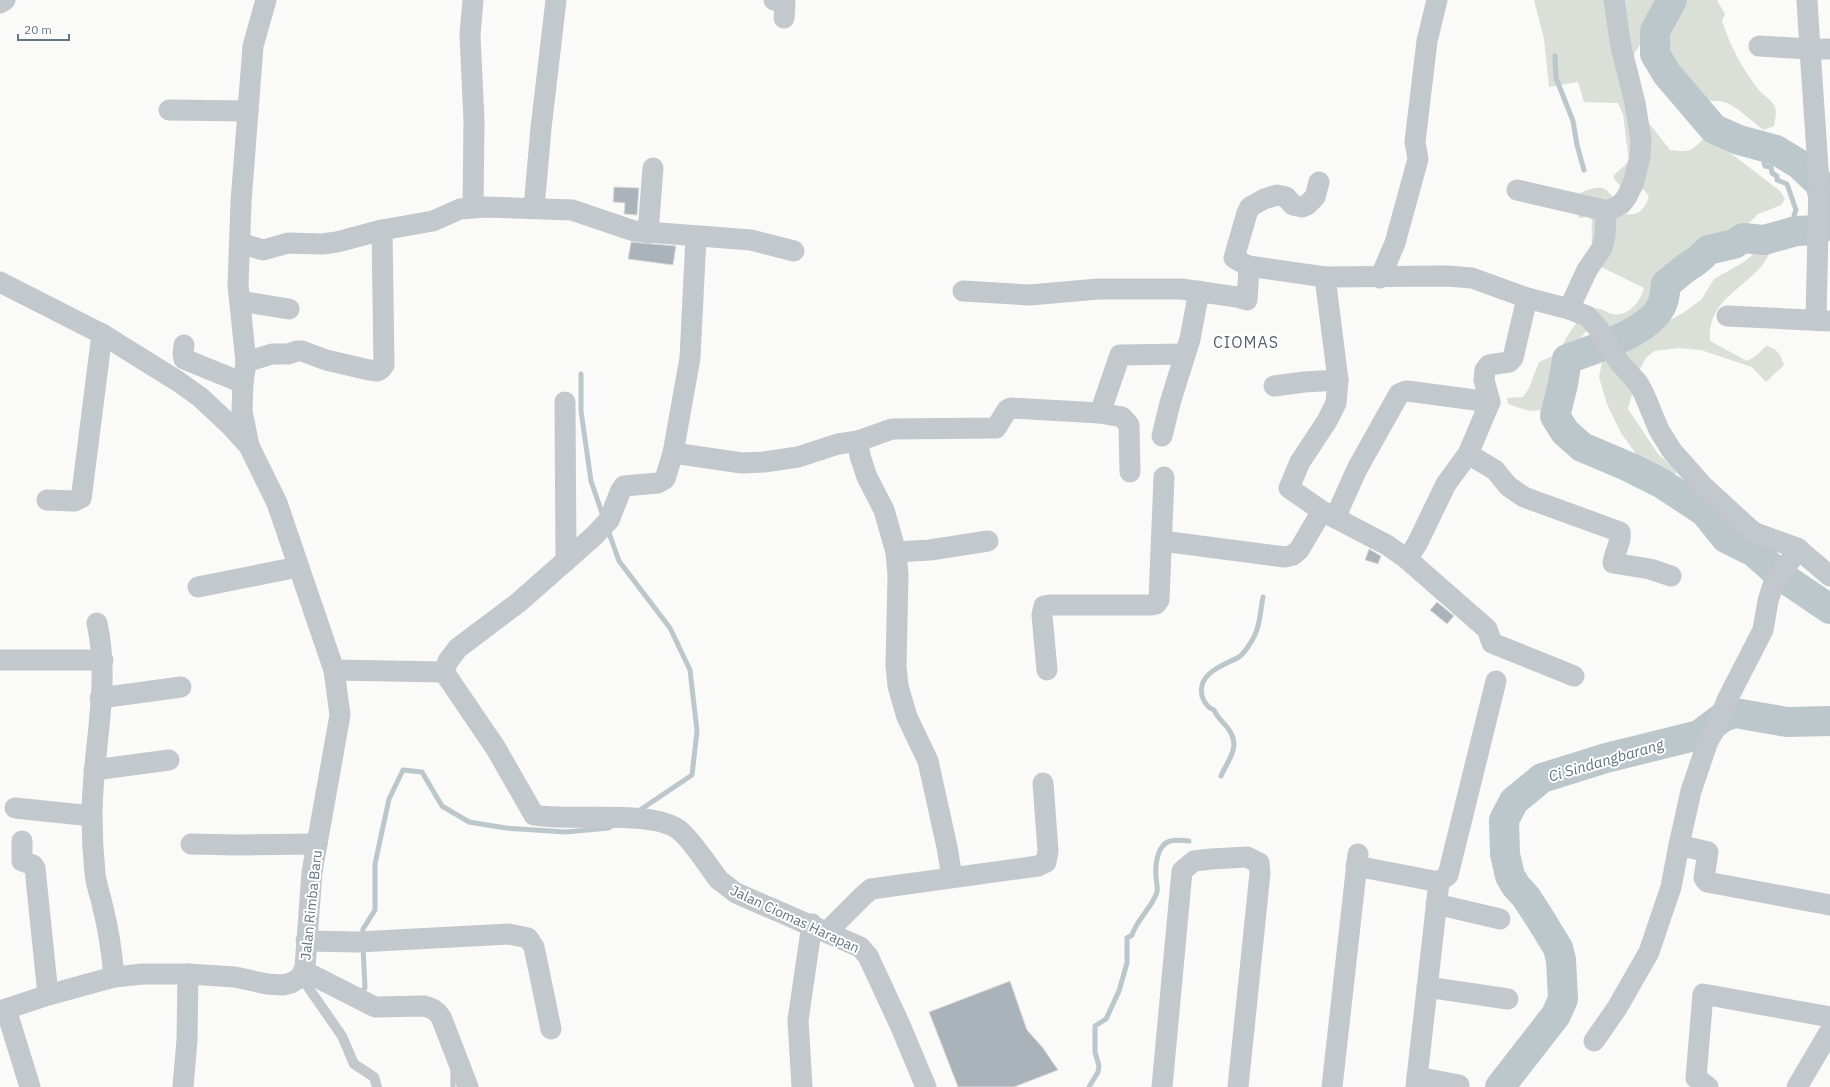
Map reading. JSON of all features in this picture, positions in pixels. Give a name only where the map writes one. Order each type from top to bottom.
[{"type":"street","points":[[0,3],[5,0]]},
{"type":"street","points":[[249,446],[242,411],[243,383],[246,362],[238,285],[241,202],[253,46],[266,0]]},
{"type":"street","points":[[473,0],[470,35],[474,121],[473,207]]},
{"type":"street","points":[[534,208],[541,128],[556,0]]},
{"type":"street","points":[[774,0],[782,1],[785,4],[784,18]]},
{"type":"street","points":[[1380,278],[1395,243],[1418,159],[1415,142],[1428,41],[1437,0]]},
{"type":"street","points":[[1517,190],[1608,211],[1621,204],[1626,198],[1633,184],[1640,156],[1641,140],[1635,103],[1621,47],[1614,0]]},
{"type":"street","points":[[1727,316],[1823,321],[1825,184],[1820,49],[1807,0]]},
{"type":"street","points":[[1759,46],[1820,49]]},
{"type":"street","points":[[169,110],[248,111]]},
{"type":"street","points":[[648,233],[653,168]]},
{"type":"street","points":[[1319,182],[1315,197],[1307,205],[1302,207],[1293,205],[1286,197],[1277,195],[1264,199],[1250,207],[1246,213],[1234,256],[1235,259],[1248,266],[1325,277],[1380,278],[1447,276],[1472,278],[1527,298],[1569,309],[1587,316],[1598,328],[1619,362],[1638,383],[1666,442],[1703,486],[1742,523],[1758,534],[1799,549],[1830,576]]},
{"type":"street","points":[[240,243],[263,250],[288,243],[322,244],[337,242],[382,230],[433,221],[460,209],[473,207],[534,208],[579,211],[619,226],[648,233],[751,240],[794,251]]},
{"type":"street","points":[[1569,309],[1587,270],[1602,248],[1608,211]]},
{"type":"street","points":[[246,362],[272,354],[288,354],[294,351],[302,351],[326,360],[369,370],[378,371],[381,369],[384,365],[382,230]]},
{"type":"street","points":[[334,670],[444,672],[448,661],[458,648],[519,602],[594,536],[609,520],[624,486],[658,483],[666,479],[673,453],[690,358],[696,237]]},
{"type":"street","points":[[963,291],[1030,295],[1098,289],[1174,288],[1199,290],[1247,300],[1248,266]]},
{"type":"street","points":[[1325,277],[1338,380],[1336,404],[1328,421],[1300,462],[1289,488],[1329,514],[1387,545],[1407,559],[1487,629],[1492,643],[1574,676]]},
{"type":"street","points":[[0,282],[102,334],[179,382],[200,397],[230,425],[249,446]]},
{"type":"street","points":[[1162,436],[1170,403],[1185,354],[1199,290]]},
{"type":"street","points":[[1407,559],[1446,484],[1468,454],[1490,402],[1486,391],[1485,370],[1489,365],[1509,362],[1513,358],[1527,298]]},
{"type":"street","points":[[240,301],[289,308]]},
{"type":"street","points":[[47,500],[74,501],[80,498],[82,492],[102,334]]},
{"type":"street","points":[[184,345],[184,359],[243,383]]},
{"type":"street","points":[[1100,413],[1120,355],[1185,354]]},
{"type":"street","points":[[1274,386],[1338,380]]},
{"type":"street","points":[[1162,542],[1285,557],[1293,555],[1299,550],[1329,514],[1357,469],[1399,394],[1406,391],[1490,402]]},
{"type":"street","points":[[565,402],[566,561]]},
{"type":"street","points":[[673,453],[742,463],[764,462],[798,457],[838,444],[858,441],[892,429],[994,429],[998,426],[1007,410],[1011,408],[1100,413],[1122,417],[1127,421],[1128,425],[1130,472]]},
{"type":"street","points":[[858,441],[864,468],[884,510],[896,552],[898,576],[896,666],[898,686],[907,717],[928,761],[952,877]]},
{"type":"street","name":"Jalan Rimba Baru","points":[[3,1010],[48,995],[114,977],[143,974],[188,974],[235,977],[277,985],[291,983],[301,976],[305,967],[312,872],[340,715],[334,670],[277,503],[249,446]]},
{"type":"street","points":[[1468,454],[1495,470],[1514,491],[1524,497],[1620,532],[1621,536],[1614,553],[1613,563],[1650,569],[1671,576]]},
{"type":"street","points":[[1047,670],[1042,614],[1044,606],[1156,604],[1160,596],[1164,477]]},
{"type":"street","points":[[896,552],[930,550],[988,541]]},
{"type":"street","points":[[1594,1041],[1617,1008],[1649,952],[1671,887],[1691,791],[1708,741],[1717,726],[1727,700],[1763,630],[1768,601],[1780,575],[1799,549]]},
{"type":"street","points":[[198,587],[298,567]]},
{"type":"street","points":[[96,623],[103,660],[94,770],[92,816],[95,874],[111,941],[114,977]]},
{"type":"street","points":[[0,660],[103,660]]},
{"type":"street","name":"Jalan Ciomas Harapan","points":[[444,672],[495,747],[534,815],[593,818],[629,817],[670,824],[685,835],[725,886],[736,893],[820,928],[860,947],[868,956],[900,1025],[926,1087]]},
{"type":"street","points":[[1459,1085],[1416,1082],[1439,882],[1448,875],[1496,681]]},
{"type":"street","points":[[100,698],[180,687]]},
{"type":"street","points":[[94,770],[169,760]]},
{"type":"street","points":[[802,1087],[798,1020],[820,928],[871,889],[1038,866],[1046,862],[1048,851],[1043,782]]},
{"type":"street","points":[[15,808],[92,816]]},
{"type":"street","points":[[22,841],[22,861],[33,865],[35,868],[48,995]]},
{"type":"street","points":[[191,844],[238,846],[316,844]]},
{"type":"street","points":[[1679,845],[1708,852],[1704,878],[1707,882],[1830,905]]},
{"type":"street","points":[[1162,1087],[1182,871],[1194,861],[1247,857],[1259,863],[1260,873],[1238,1087]]},
{"type":"street","points":[[1332,1087],[1357,860],[1439,882]]},
{"type":"street","points":[[1436,904],[1500,919]]},
{"type":"street","points":[[306,941],[362,942],[509,934],[528,938],[534,947],[551,1029]]},
{"type":"street","points":[[183,1087],[187,1040],[188,974]]},
{"type":"street","points":[[301,976],[312,975],[375,1007],[424,1006],[437,1011],[441,1017],[468,1087]]},
{"type":"street","points":[[1427,987],[1508,999]]},
{"type":"street","points":[[1708,1087],[1696,1078],[1703,994],[1830,1017]]},
{"type":"street","points":[[3,1010],[30,1087]]},
{"type":"street","points":[[1797,1087],[1827,1045]]},
{"type":"lane","points":[[301,976],[342,1036],[354,1064],[374,1077],[377,1087]]},
{"type":"shaded area","points":[[1534,0],[1717,0],[1725,14],[1722,21],[1737,56],[1752,81],[1772,102],[1776,109],[1774,126],[1764,130],[1729,104],[1722,101],[1711,101],[1692,91],[1672,69],[1659,44],[1649,38],[1643,40],[1630,60],[1633,103],[1670,150],[1687,151],[1695,147],[1707,135],[1780,191],[1785,199],[1781,205],[1758,214],[1742,230],[1730,238],[1695,251],[1666,274],[1654,300],[1624,331],[1614,335],[1589,327],[1571,351],[1563,357],[1560,384],[1552,415],[1541,410],[1529,411],[1508,404],[1507,398],[1523,397],[1529,388],[1539,362],[1557,354],[1587,308],[1600,309],[1612,314],[1624,313],[1629,311],[1637,303],[1644,288],[1591,262],[1592,220],[1587,217],[1579,218],[1576,206],[1580,193],[1602,188],[1610,194],[1621,213],[1627,214],[1635,214],[1642,210],[1649,197],[1644,190],[1626,188],[1618,184],[1613,176],[1629,161],[1623,114],[1618,103],[1584,102],[1578,82],[1549,87],[1544,39]]},
{"type":"shaded area","points":[[1766,246],[1771,249],[1765,262],[1756,273],[1725,300],[1716,311],[1711,325],[1710,341],[1747,361],[1757,355],[1766,346],[1770,347],[1778,352],[1784,365],[1766,382],[1752,367],[1701,350],[1679,348],[1654,351],[1646,358],[1638,372],[1628,409],[1658,454],[1678,472],[1669,476],[1658,474],[1642,462],[1621,433],[1607,404],[1599,377],[1602,362],[1619,348],[1683,313],[1701,300],[1714,279],[1744,262]]},
{"type":"building","points":[[614,187],[639,188],[637,215],[624,214],[625,203],[613,202]]},
{"type":"building","points":[[631,242],[676,246],[673,265],[628,259]]},
{"type":"building","points":[[1369,549],[1381,556],[1378,564],[1365,560]]},
{"type":"building","points":[[1437,602],[1454,616],[1447,624],[1430,610]]},
{"type":"building","points":[[1010,981],[1027,1030],[1043,1048],[1058,1070],[1014,1087],[958,1087],[929,1012]]},
{"type":"waterway","name":"Ci Sindangbarang","points":[[1672,0],[1655,31],[1655,54],[1667,74],[1714,129],[1739,140],[1776,150],[1799,164],[1820,184],[1824,199],[1823,225],[1819,230],[1796,231],[1764,240],[1743,238],[1734,244],[1708,250],[1666,284],[1663,302],[1657,313],[1647,322],[1635,331],[1621,338],[1567,359],[1563,384],[1555,416],[1565,432],[1582,447],[1629,467],[1661,483],[1705,512],[1726,538],[1754,552],[1781,576],[1830,609]]},
{"type":"waterway","points":[[1555,56],[1556,78],[1573,121],[1577,145],[1584,170]]},
{"type":"waterway","points":[[1771,149],[1770,155],[1764,163],[1765,166],[1771,167],[1772,173],[1777,176],[1777,180],[1787,184],[1796,210],[1794,215],[1796,231]]},
{"type":"waterway","points":[[581,374],[581,411],[591,481],[603,516]]},
{"type":"waterway","points":[[608,530],[619,561],[670,628],[690,670],[697,731],[692,775],[637,812]]},
{"type":"waterway","points":[[1221,776],[1233,752],[1234,740],[1227,727],[1214,710],[1205,703],[1202,696],[1202,688],[1204,681],[1213,670],[1243,654],[1256,632],[1263,597]]},
{"type":"waterway","name":"Ci Sindangbarang","points":[[1500,1087],[1556,1015],[1563,999],[1561,960],[1558,948],[1526,897],[1516,886],[1510,876],[1505,854],[1504,820],[1514,801],[1542,778],[1606,758],[1699,735],[1723,717],[1735,713],[1787,722],[1830,721]]},
{"type":"waterway","points":[[363,938],[363,929],[375,910],[375,864],[389,799],[403,770],[422,772],[442,806],[469,822],[506,828],[566,832],[608,828],[613,825]]},
{"type":"waterway","points":[[1089,1087],[1098,1072],[1099,1066],[1095,1052],[1095,1026],[1106,1019],[1119,991],[1127,963],[1127,938],[1132,935],[1137,924],[1155,898],[1157,892],[1156,866],[1160,851],[1166,843],[1172,840],[1189,841]]},
{"type":"waterway","points":[[359,994],[365,988],[363,946]]},
{"type":"waterway","points":[[453,1071],[453,1087]]},
{"type":"district","name":"CIOMAS","points":[[1246,342]]}]
